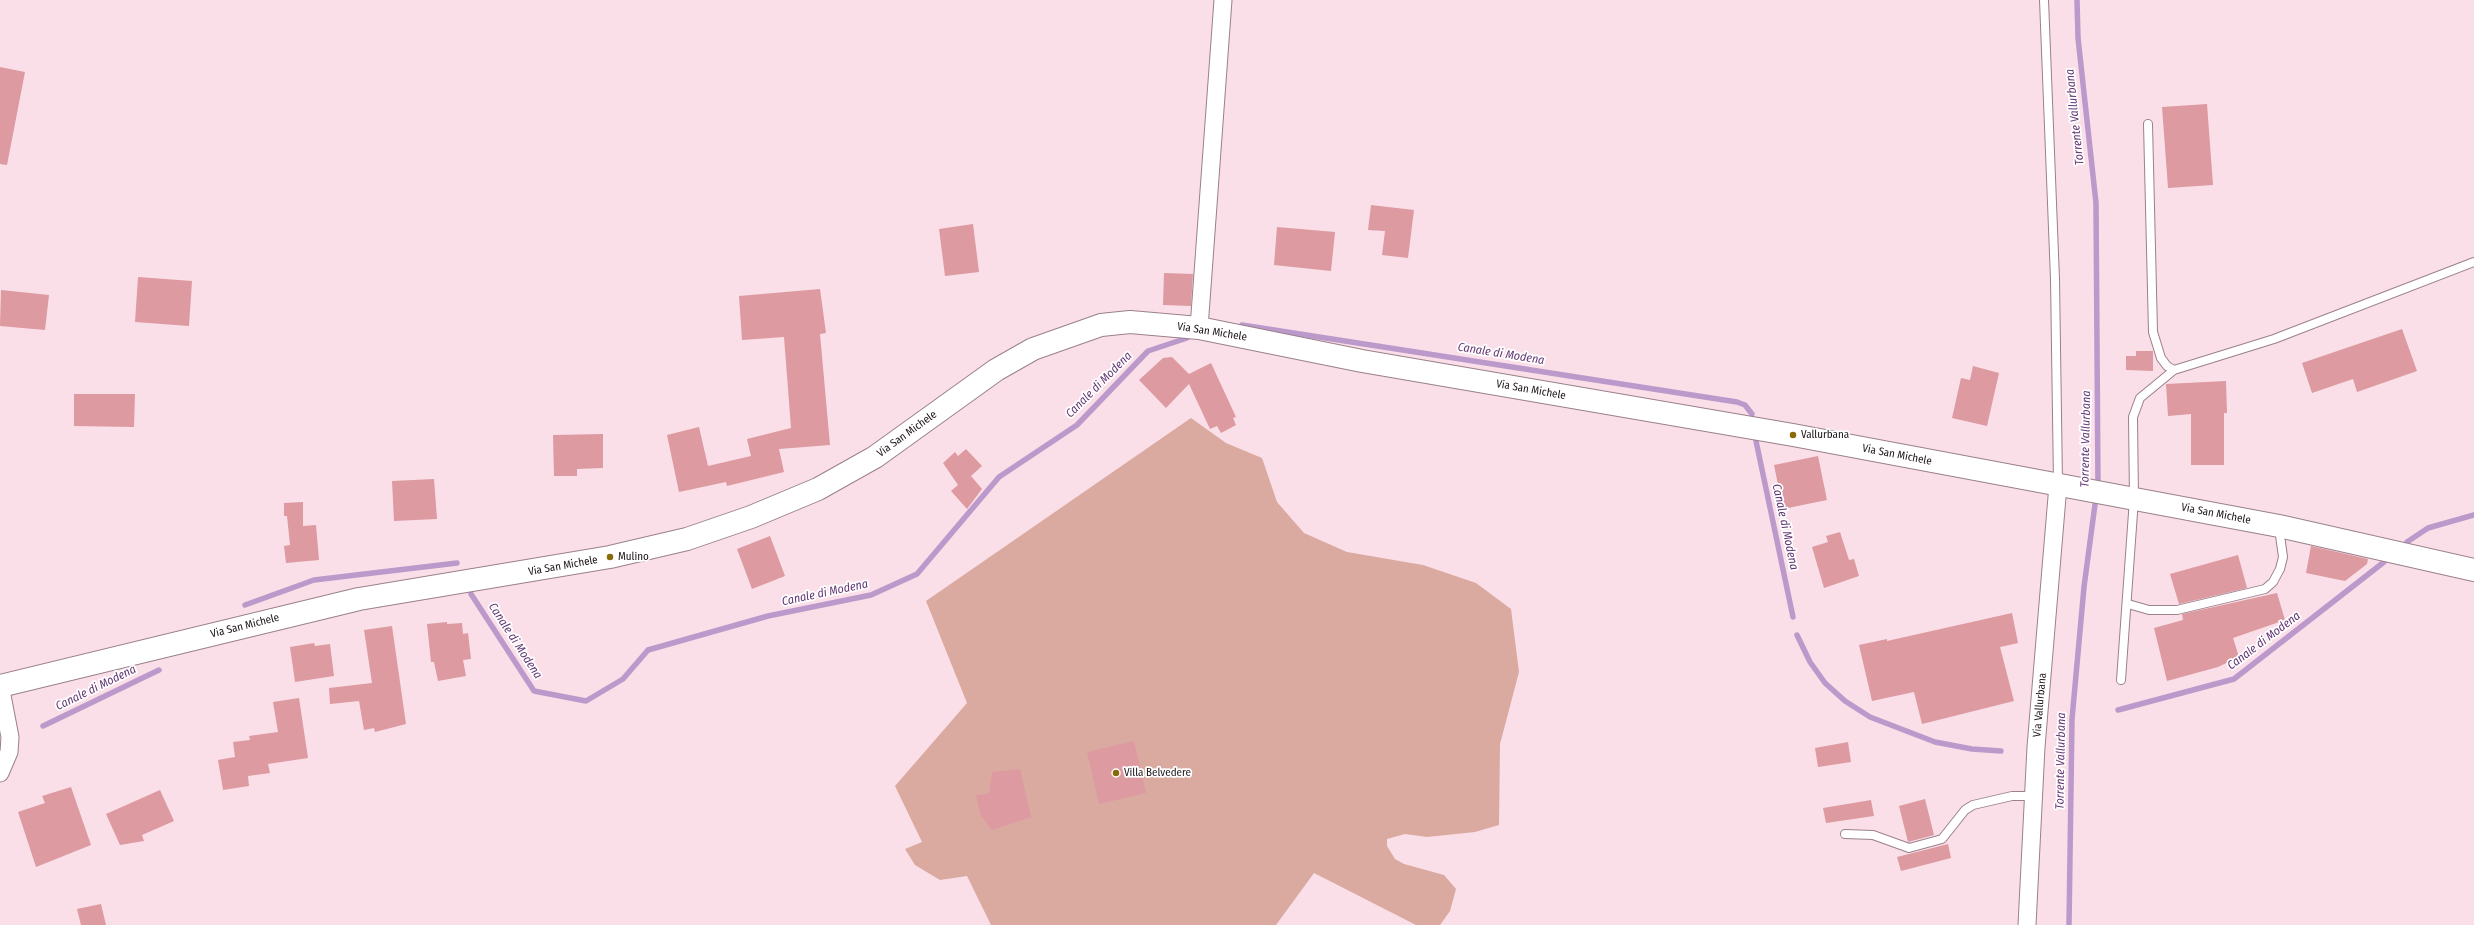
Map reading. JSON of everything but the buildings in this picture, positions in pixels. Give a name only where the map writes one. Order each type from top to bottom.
[{"type":"main road","name":"Via San Michele","points":[[0,686],[359,599],[610,557],[687,539],[751,517],[818,489],[875,457],[996,370],[1033,349],[1101,325],[1130,322],[1199,328],[1362,361],[1793,435],[2279,526],[2474,570]]},
{"type":"street","points":[[1199,328],[1223,0]]},
{"type":"street","name":"Via Vallurbana","points":[[2027,925],[2034,796],[2067,487]]},
{"type":"street","name":"Via San Michele","points":[[0,686],[10,736],[9,752],[0,773]]},
{"type":"lane","points":[[2044,0],[2055,279],[2067,487]]},
{"type":"lane","points":[[2148,124],[2153,332],[2161,358],[2167,366],[2174,370]]},
{"type":"lane","points":[[2121,680],[2128,604],[2125,497],[2135,406],[2152,387],[2174,370],[2274,339],[2474,262]]},
{"type":"lane","points":[[2128,604],[2149,610],[2177,610],[2265,589],[2273,582],[2280,569],[2283,557],[2279,526]]},
{"type":"lane","points":[[1845,834],[1873,835],[1910,848],[1934,843],[1942,839],[1965,810],[1972,805],[2012,796],[2034,796]]},
{"type":"shaded area","points":[[1191,418],[1226,443],[1262,458],[1277,502],[1304,533],[1347,552],[1423,565],[1476,583],[1511,609],[1519,672],[1500,744],[1499,825],[1475,832],[1427,837],[1405,834],[1387,839],[1387,846],[1395,859],[1404,864],[1444,875],[1456,889],[1450,911],[1440,925],[1416,925],[1314,873],[1276,925],[991,925],[967,876],[940,880],[915,865],[905,849],[922,842],[895,786],[967,703],[926,601]]},
{"type":"waterway","name":"Torrente Vallurbana","points":[[2077,0],[2078,38],[2096,203],[2098,488]]},
{"type":"waterway","name":"Canale di Modena","points":[[1242,325],[1737,402],[1745,405],[1752,414]]},
{"type":"waterway","name":"Canale di Modena","points":[[471,594],[534,691],[586,701],[623,679],[648,650],[768,616],[871,595],[917,574],[999,477],[1077,425],[1148,351],[1187,338]]},
{"type":"waterway","name":"Canale di Modena","points":[[1756,441],[1793,617]]},
{"type":"waterway","name":"Torrente Vallurbana","points":[[2069,925],[2072,719],[2084,587],[2096,497]]},
{"type":"waterway","name":"Canale di Modena","points":[[2407,542],[2428,528],[2474,515]]},
{"type":"waterway","name":"Canale di Modena","points":[[2118,710],[2234,679],[2384,562]]},
{"type":"waterway","name":"Canale di Modena","points":[[245,605],[314,580],[457,563]]},
{"type":"waterway","name":"Canale di Modena","points":[[1797,635],[1810,662],[1825,683],[1845,701],[1870,717],[1935,742],[1972,749],[2001,751]]},
{"type":"waterway","name":"Canale di Modena","points":[[43,726],[159,670]]},
{"type":"place","name":"Vallurbana","points":[[1793,435]]},
{"type":"place","name":"Mulino","points":[[610,557]]},
{"type":"place","name":"Villa Belvedere","points":[[1116,773]]}]
